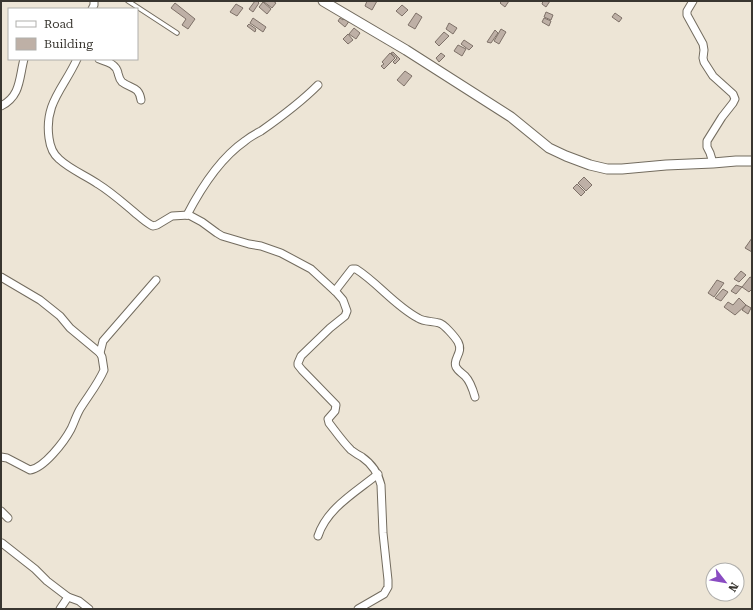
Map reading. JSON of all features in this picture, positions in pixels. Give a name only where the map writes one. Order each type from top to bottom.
[{"type":"street","points":[[323,1],[406,50],[511,117],[548,148],[590,165],[607,169],[622,169],[666,165],[752,161]]},
{"type":"street","points":[[693,1],[687,11],[687,15],[703,44],[704,62],[713,76],[733,94],[734,97],[733,103],[722,116],[707,141],[707,146],[713,163]]},
{"type":"street","points":[[1,106],[6,103],[16,92],[24,60]]},
{"type":"street","points":[[76,60],[55,97],[49,115],[49,141],[54,154],[58,159],[76,172],[98,184],[151,225],[155,226],[172,216],[191,216],[222,236],[281,253],[311,269],[343,300],[347,311],[346,314],[301,356],[298,360],[298,364],[336,406],[335,411],[328,419],[329,423],[349,448],[376,470],[381,484],[383,533],[386,550],[388,587],[384,594],[358,609]]},
{"type":"street","points":[[102,60],[115,66],[120,80],[137,90],[141,100]]},
{"type":"street","points":[[187,216],[202,188],[224,159],[244,141],[304,99],[318,85]]},
{"type":"street","points":[[335,291],[352,269],[356,269],[404,309],[423,320],[443,325],[457,340],[460,346],[455,366],[457,370],[467,378],[475,397]]},
{"type":"street","points":[[1,277],[40,300],[60,316],[70,328],[100,353],[104,370],[79,410],[67,435],[43,463],[32,470],[27,469],[7,458],[1,457]]},
{"type":"street","points":[[100,353],[103,341],[156,280]]},
{"type":"street","points":[[318,536],[320,529],[336,508],[378,474]]},
{"type":"street","points":[[1,511],[8,518]]},
{"type":"street","points":[[2,543],[35,568],[47,581],[68,597],[79,601],[89,609]]},
{"type":"street","points":[[60,609],[68,597]]},
{"type":"lane","points":[[128,1],[176,33]]},
{"type":"building","points":[[255,1],[259,3],[253,12],[249,9]]},
{"type":"building","points":[[264,1],[273,1],[276,3],[272,8]]},
{"type":"building","points":[[367,1],[377,1],[372,10],[365,6]]},
{"type":"building","points":[[502,1],[509,1],[505,7],[500,3]]},
{"type":"building","points":[[543,1],[550,1],[546,7],[542,4]]},
{"type":"building","points":[[263,2],[271,9],[267,14],[259,7]]},
{"type":"building","points":[[175,3],[195,19],[188,29],[182,25],[186,19],[171,8]]},
{"type":"building","points":[[236,4],[243,8],[237,16],[230,12]]},
{"type":"building","points":[[402,5],[408,10],[402,16],[396,11]]},
{"type":"building","points":[[546,12],[553,15],[551,20],[544,17]]},
{"type":"building","points":[[416,13],[422,17],[415,29],[408,25]]},
{"type":"building","points":[[615,13],[622,18],[619,22],[612,17]]},
{"type":"building","points":[[345,17],[350,20],[345,27],[338,21],[340,18],[343,20]]},
{"type":"building","points":[[253,18],[266,27],[263,32],[250,23]]},
{"type":"building","points":[[544,18],[551,21],[549,26],[542,22]]},
{"type":"building","points":[[449,23],[457,28],[453,34],[446,29]]},
{"type":"building","points":[[249,24],[256,29],[255,32],[247,26]]},
{"type":"building","points":[[354,28],[360,33],[356,39],[349,34]]},
{"type":"building","points":[[501,29],[506,32],[499,44],[494,41]]},
{"type":"building","points":[[495,30],[498,33],[491,43],[487,42]]},
{"type":"building","points":[[444,32],[449,36],[439,46],[435,42]]},
{"type":"building","points":[[348,34],[353,40],[348,44],[343,39]]},
{"type":"building","points":[[464,40],[473,46],[469,50],[461,44]]},
{"type":"building","points":[[458,45],[466,49],[462,56],[454,51]]},
{"type":"building","points":[[393,52],[400,59],[395,64],[393,62],[397,58],[391,53]]},
{"type":"building","points":[[390,53],[395,58],[384,69],[381,66],[384,64],[382,62]]},
{"type":"building","points":[[441,53],[445,56],[439,62],[436,58]]},
{"type":"building","points":[[405,71],[412,76],[404,86],[397,80]]},
{"type":"building","points":[[584,177],[592,185],[586,191],[578,183]]},
{"type":"building","points":[[577,184],[585,192],[581,196],[573,188]]},
{"type":"building","points":[[752,238],[752,252],[745,248]]},
{"type":"building","points":[[741,271],[746,275],[739,282],[734,279]]},
{"type":"building","points":[[750,277],[752,278],[752,289],[749,292],[742,287]]},
{"type":"building","points":[[717,280],[724,283],[714,297],[708,293]]},
{"type":"building","points":[[736,285],[742,287],[736,294],[731,291]]},
{"type":"building","points":[[723,289],[728,292],[721,301],[715,298]]},
{"type":"building","points":[[739,298],[746,305],[735,315],[724,307],[728,302],[733,305]]},
{"type":"building","points":[[746,305],[751,308],[748,314],[742,310]]}]
